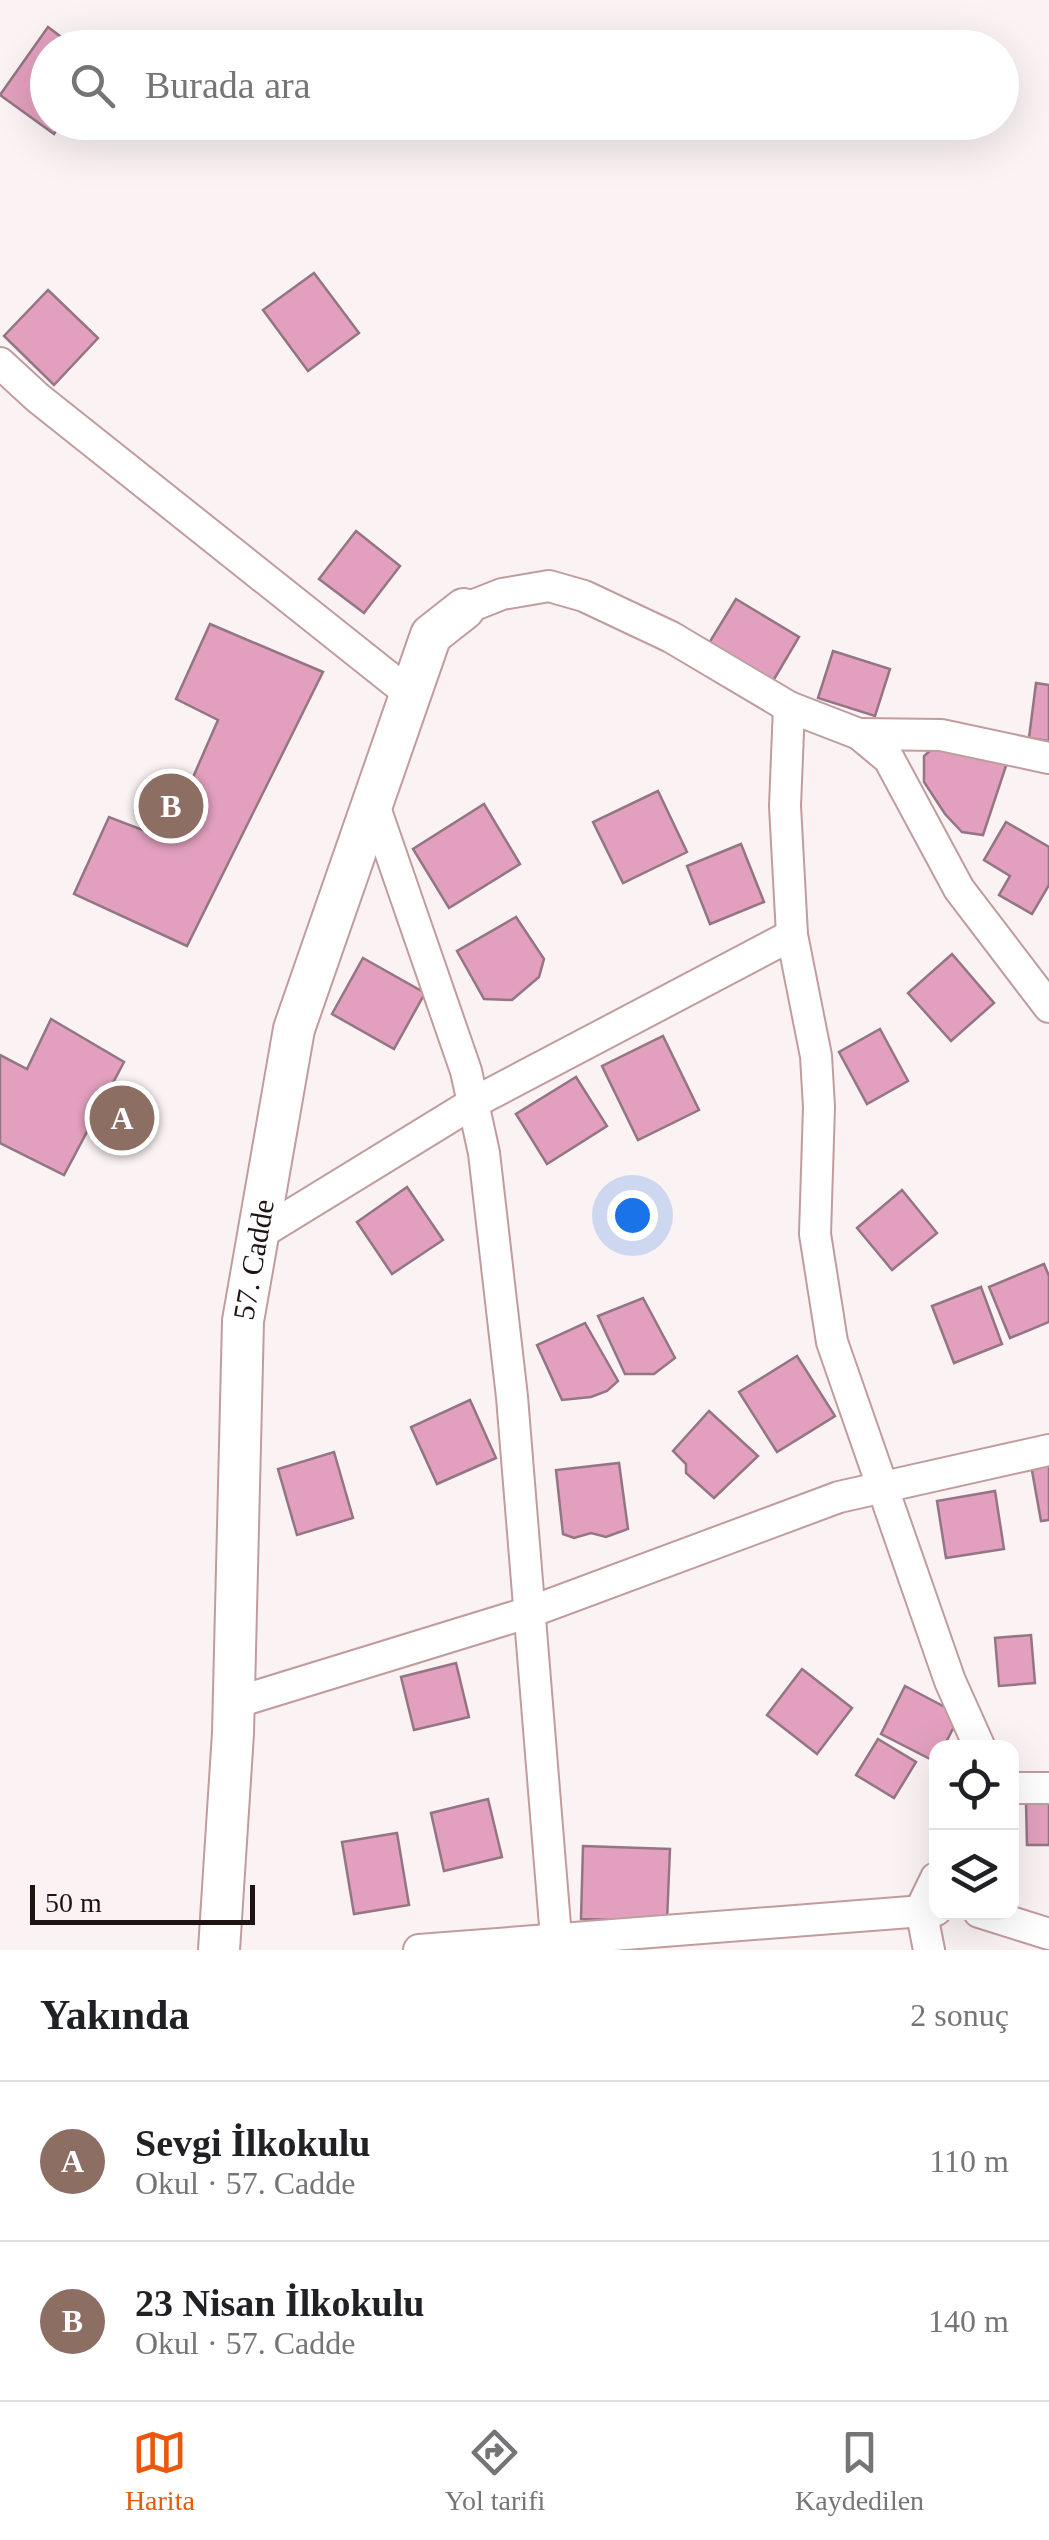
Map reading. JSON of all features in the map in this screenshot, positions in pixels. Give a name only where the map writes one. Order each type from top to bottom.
[{"type":"street","points":[[5,378],[410,694]]},
{"type":"street","points":[[464,609],[502,594],[549,586],[584,596],[672,637],[788,707],[859,734],[889,759],[959,889],[1049,1007]]},
{"type":"street","name":"57. Cadde","points":[[219,1950],[234,1703],[242,1322],[294,1030],[431,635],[464,609]]},
{"type":"street","points":[[788,707],[785,806],[792,934],[816,1056],[819,1107],[815,1234],[832,1342],[950,1681],[976,1740]]},
{"type":"street","points":[[859,734],[940,735],[1049,758]]},
{"type":"street","points":[[373,802],[466,1071],[484,1153],[512,1397],[557,1944]]},
{"type":"street","points":[[258,1235],[473,1103],[792,934]]},
{"type":"street","points":[[234,1703],[530,1612],[840,1496],[1049,1450]]},
{"type":"street","points":[[1019,1788],[1049,1788]]},
{"type":"street","points":[[419,1950],[557,1944],[929,1909]]},
{"type":"street","points":[[929,1920],[929,1950]]},
{"type":"street","points":[[1004,1920],[1049,1934]]},
{"type":"building","points":[[30,52],[30,117],[0,95]]},
{"type":"building","points":[[314,273],[359,333],[308,371],[263,310]]},
{"type":"building","points":[[48,290],[98,338],[54,385],[4,336]]},
{"type":"building","points":[[356,531],[400,566],[364,613],[319,579]]},
{"type":"building","points":[[736,599],[799,637],[773,681],[709,643]]},
{"type":"building","points":[[210,624],[323,672],[187,946],[74,894],[109,817],[166,839],[218,720],[176,699]]},
{"type":"building","points":[[833,651],[890,669],[875,716],[818,698]]},
{"type":"building","points":[[1036,683],[1049,685],[1049,741],[1029,738]]},
{"type":"building","points":[[932,749],[1007,763],[983,835],[962,832],[924,782],[924,756]]},
{"type":"building","points":[[658,791],[687,852],[623,883],[593,822]]},
{"type":"building","points":[[484,804],[520,864],[449,908],[413,849]]},
{"type":"building","points":[[1006,822],[1049,847],[1049,885],[1032,914],[999,895],[1010,876],[984,860]]},
{"type":"building","points":[[741,844],[764,902],[710,924],[687,866]]},
{"type":"building","points":[[516,917],[544,959],[539,977],[512,1000],[484,999],[457,951]]},
{"type":"building","points":[[952,954],[994,1003],[951,1041],[908,993]]},
{"type":"building","points":[[363,958],[425,993],[394,1049],[332,1014]]},
{"type":"building","points":[[51,1019],[124,1062],[64,1175],[0,1143],[0,1055],[27,1069]]},
{"type":"building","points":[[880,1029],[908,1081],[867,1104],[839,1052]]},
{"type":"building","points":[[663,1036],[699,1110],[638,1140],[602,1066]]},
{"type":"building","points":[[576,1077],[607,1126],[547,1164],[516,1114]]},
{"type":"building","points":[[407,1187],[443,1240],[392,1274],[357,1222]]},
{"type":"building","points":[[902,1190],[937,1233],[892,1270],[857,1228]]},
{"type":"building","points":[[1044,1264],[1049,1276],[1049,1322],[1010,1338],[989,1287]]},
{"type":"building","points":[[981,1287],[1002,1344],[954,1363],[932,1306]]},
{"type":"building","points":[[643,1298],[675,1358],[654,1374],[625,1374],[598,1316]]},
{"type":"building","points":[[585,1323],[618,1381],[591,1397],[562,1400],[537,1345]]},
{"type":"building","points":[[797,1356],[835,1416],[777,1452],[739,1392]]},
{"type":"building","points":[[470,1400],[496,1458],[437,1484],[411,1427]]},
{"type":"building","points":[[709,1411],[758,1456],[714,1498],[686,1473],[686,1464],[673,1451]]},
{"type":"building","points":[[334,1452],[353,1518],[297,1535],[278,1469]]},
{"type":"building","points":[[1049,1462],[1049,1520],[1041,1521],[1031,1465]]},
{"type":"building","points":[[619,1463],[628,1529],[606,1537],[591,1533],[574,1538],[563,1534],[556,1470]]},
{"type":"building","points":[[995,1491],[1004,1549],[946,1558],[937,1501]]},
{"type":"building","points":[[1031,1635],[1035,1683],[999,1686],[995,1638]]},
{"type":"building","points":[[456,1663],[469,1717],[414,1730],[401,1677]]},
{"type":"building","points":[[802,1669],[852,1708],[817,1754],[767,1715]]},
{"type":"building","points":[[905,1686],[960,1715],[947,1740],[929,1740],[929,1758],[881,1734]]},
{"type":"building","points":[[878,1739],[916,1762],[894,1798],[856,1775]]},
{"type":"building","points":[[488,1799],[502,1857],[444,1871],[431,1813]]},
{"type":"building","points":[[1026,1802],[1049,1802],[1049,1845],[1027,1845]]},
{"type":"building","points":[[397,1833],[409,1905],[354,1914],[342,1842]]},
{"type":"building","points":[[583,1846],[670,1849],[667,1921],[581,1919]]},
{"type":"place","name":"23 Nisan İlkokulu","points":[[171,806]]},
{"type":"place","name":"Sevgi İlkokulu","points":[[122,1118]]}]
